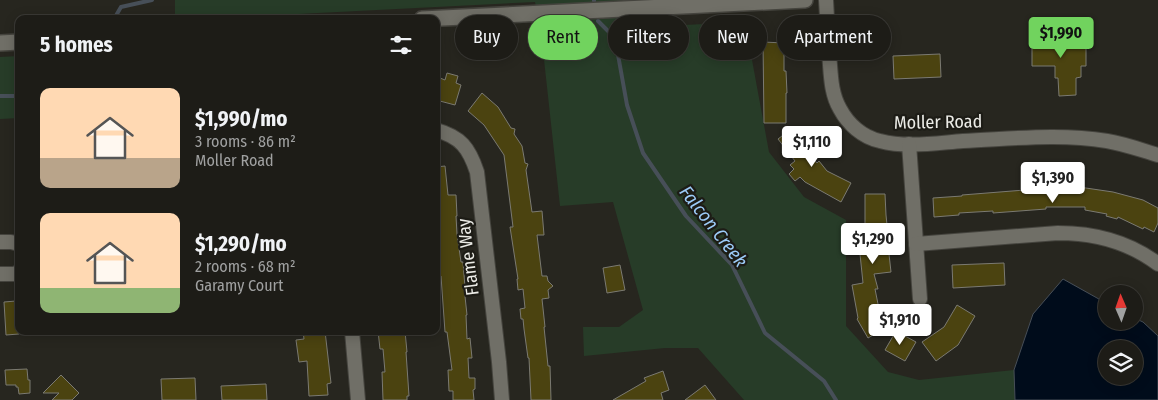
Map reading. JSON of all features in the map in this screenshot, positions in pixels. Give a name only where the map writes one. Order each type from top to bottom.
[{"type":"street","points":[[440,18],[700,3],[805,0]]},
{"type":"street","name":"Moller Road","points":[[826,0],[831,79],[834,94],[840,110],[856,128],[869,137],[895,144],[1063,137],[1119,143],[1158,155]]},
{"type":"street","points":[[0,43],[15,42]]},
{"type":"street","name":"Flame Way","points":[[440,131],[453,136],[462,143],[475,165],[500,362],[502,400]]},
{"type":"street","points":[[909,144],[920,299]]},
{"type":"street","points":[[916,244],[1058,233],[1094,235],[1116,241],[1138,251],[1158,264]]},
{"type":"street","points":[[0,242],[15,243]]},
{"type":"street","points":[[0,274],[15,274]]},
{"type":"street","points":[[352,335],[358,400]]},
{"type":"green space","points":[[175,0],[663,0],[664,15],[608,15],[608,60],[689,60],[689,25],[699,24],[699,60],[752,60],[769,152],[804,197],[846,220],[846,326],[888,372],[919,380],[1014,370],[1015,400],[744,400],[698,348],[665,348],[584,356],[583,327],[619,327],[643,310],[613,202],[560,206],[544,60],[598,60],[598,15],[538,15],[535,2],[280,15],[175,15]]},
{"type":"green space","points":[[15,56],[15,118],[0,119],[0,57]]},
{"type":"water","points":[[1063,279],[1098,299],[1098,330],[1143,330],[1143,322],[1158,336],[1158,400],[1015,400],[1014,370],[1033,314]]},
{"type":"building","points":[[1032,36],[1086,36],[1086,66],[1081,66],[1081,77],[1076,78],[1076,95],[1059,96],[1058,78],[1055,78],[1055,66],[1032,66]]},
{"type":"building","points":[[767,42],[777,43],[777,60],[784,60],[784,71],[786,71],[786,123],[764,123],[763,60],[767,60]]},
{"type":"building","points":[[940,54],[941,77],[894,79],[893,56]]},
{"type":"building","points":[[447,73],[458,76],[456,83],[461,85],[455,105],[440,101],[440,78],[445,80]]},
{"type":"building","points":[[482,93],[498,107],[511,128],[515,129],[514,134],[522,146],[525,163],[528,164],[526,170],[532,212],[542,211],[544,235],[537,235],[542,276],[547,276],[548,281],[553,286],[548,290],[549,298],[542,299],[548,366],[550,366],[551,400],[531,400],[529,358],[520,309],[525,308],[523,289],[518,290],[510,227],[513,227],[504,155],[484,125],[468,111]]},
{"type":"building","points":[[791,129],[807,143],[802,146],[817,163],[819,161],[827,171],[851,183],[841,202],[805,182],[800,177],[795,181],[789,174],[794,169],[790,165],[795,161],[778,139]]},
{"type":"building","points":[[445,166],[448,195],[456,195],[457,234],[461,262],[463,262],[467,339],[470,338],[472,358],[468,358],[469,378],[475,378],[474,400],[453,400],[453,391],[449,391],[448,370],[452,370],[447,332],[445,332],[440,276],[440,167]]},
{"type":"building","points":[[1050,187],[1079,187],[1113,192],[1143,200],[1158,208],[1158,223],[1154,232],[1118,217],[1117,219],[1106,216],[1107,214],[1085,210],[1085,207],[1046,207],[1046,209],[993,213],[993,211],[959,213],[959,215],[934,217],[933,198]]},
{"type":"building","points":[[865,194],[885,194],[891,272],[874,274],[878,289],[875,289],[881,319],[884,317],[890,325],[868,338],[857,319],[852,285],[863,283],[860,254],[866,254],[863,225],[865,224]]},
{"type":"building","points":[[1004,263],[1005,285],[953,288],[952,265]]},
{"type":"building","points":[[620,265],[625,290],[607,293],[603,268]]},
{"type":"building","points":[[15,301],[15,334],[6,335],[4,302]]},
{"type":"building","points":[[957,305],[975,316],[958,345],[936,361],[922,342],[944,327]]},
{"type":"building","points":[[896,331],[916,342],[905,361],[885,350]]},
{"type":"building","points":[[304,335],[325,335],[331,383],[327,384],[328,395],[309,396],[307,361],[299,362],[296,340],[304,339]]},
{"type":"building","points":[[378,335],[405,335],[409,396],[407,396],[407,400],[383,400],[382,372],[385,372],[383,349],[380,349]]},
{"type":"building","points":[[27,369],[28,380],[30,380],[30,393],[19,394],[16,385],[6,385],[5,370]]},
{"type":"building","points":[[663,371],[669,390],[661,393],[663,400],[613,400],[646,381],[644,378]]},
{"type":"building","points":[[61,375],[79,393],[72,400],[52,400],[59,393],[43,393]]},
{"type":"building","points":[[195,378],[196,400],[162,400],[161,379]]},
{"type":"building","points":[[266,384],[267,400],[222,400],[221,386]]},
{"type":"building","points":[[705,385],[716,400],[685,400]]},
{"type":"waterway","name":"Falcon Creek","points":[[116,15],[121,7],[152,0]]},
{"type":"waterway","name":"Falcon Creek","points":[[598,21],[615,38],[627,105],[643,153],[686,216],[732,265],[765,333],[824,381],[836,400]]},
{"type":"waterway","name":"Falcon Creek","points":[[0,96],[15,96]]}]
